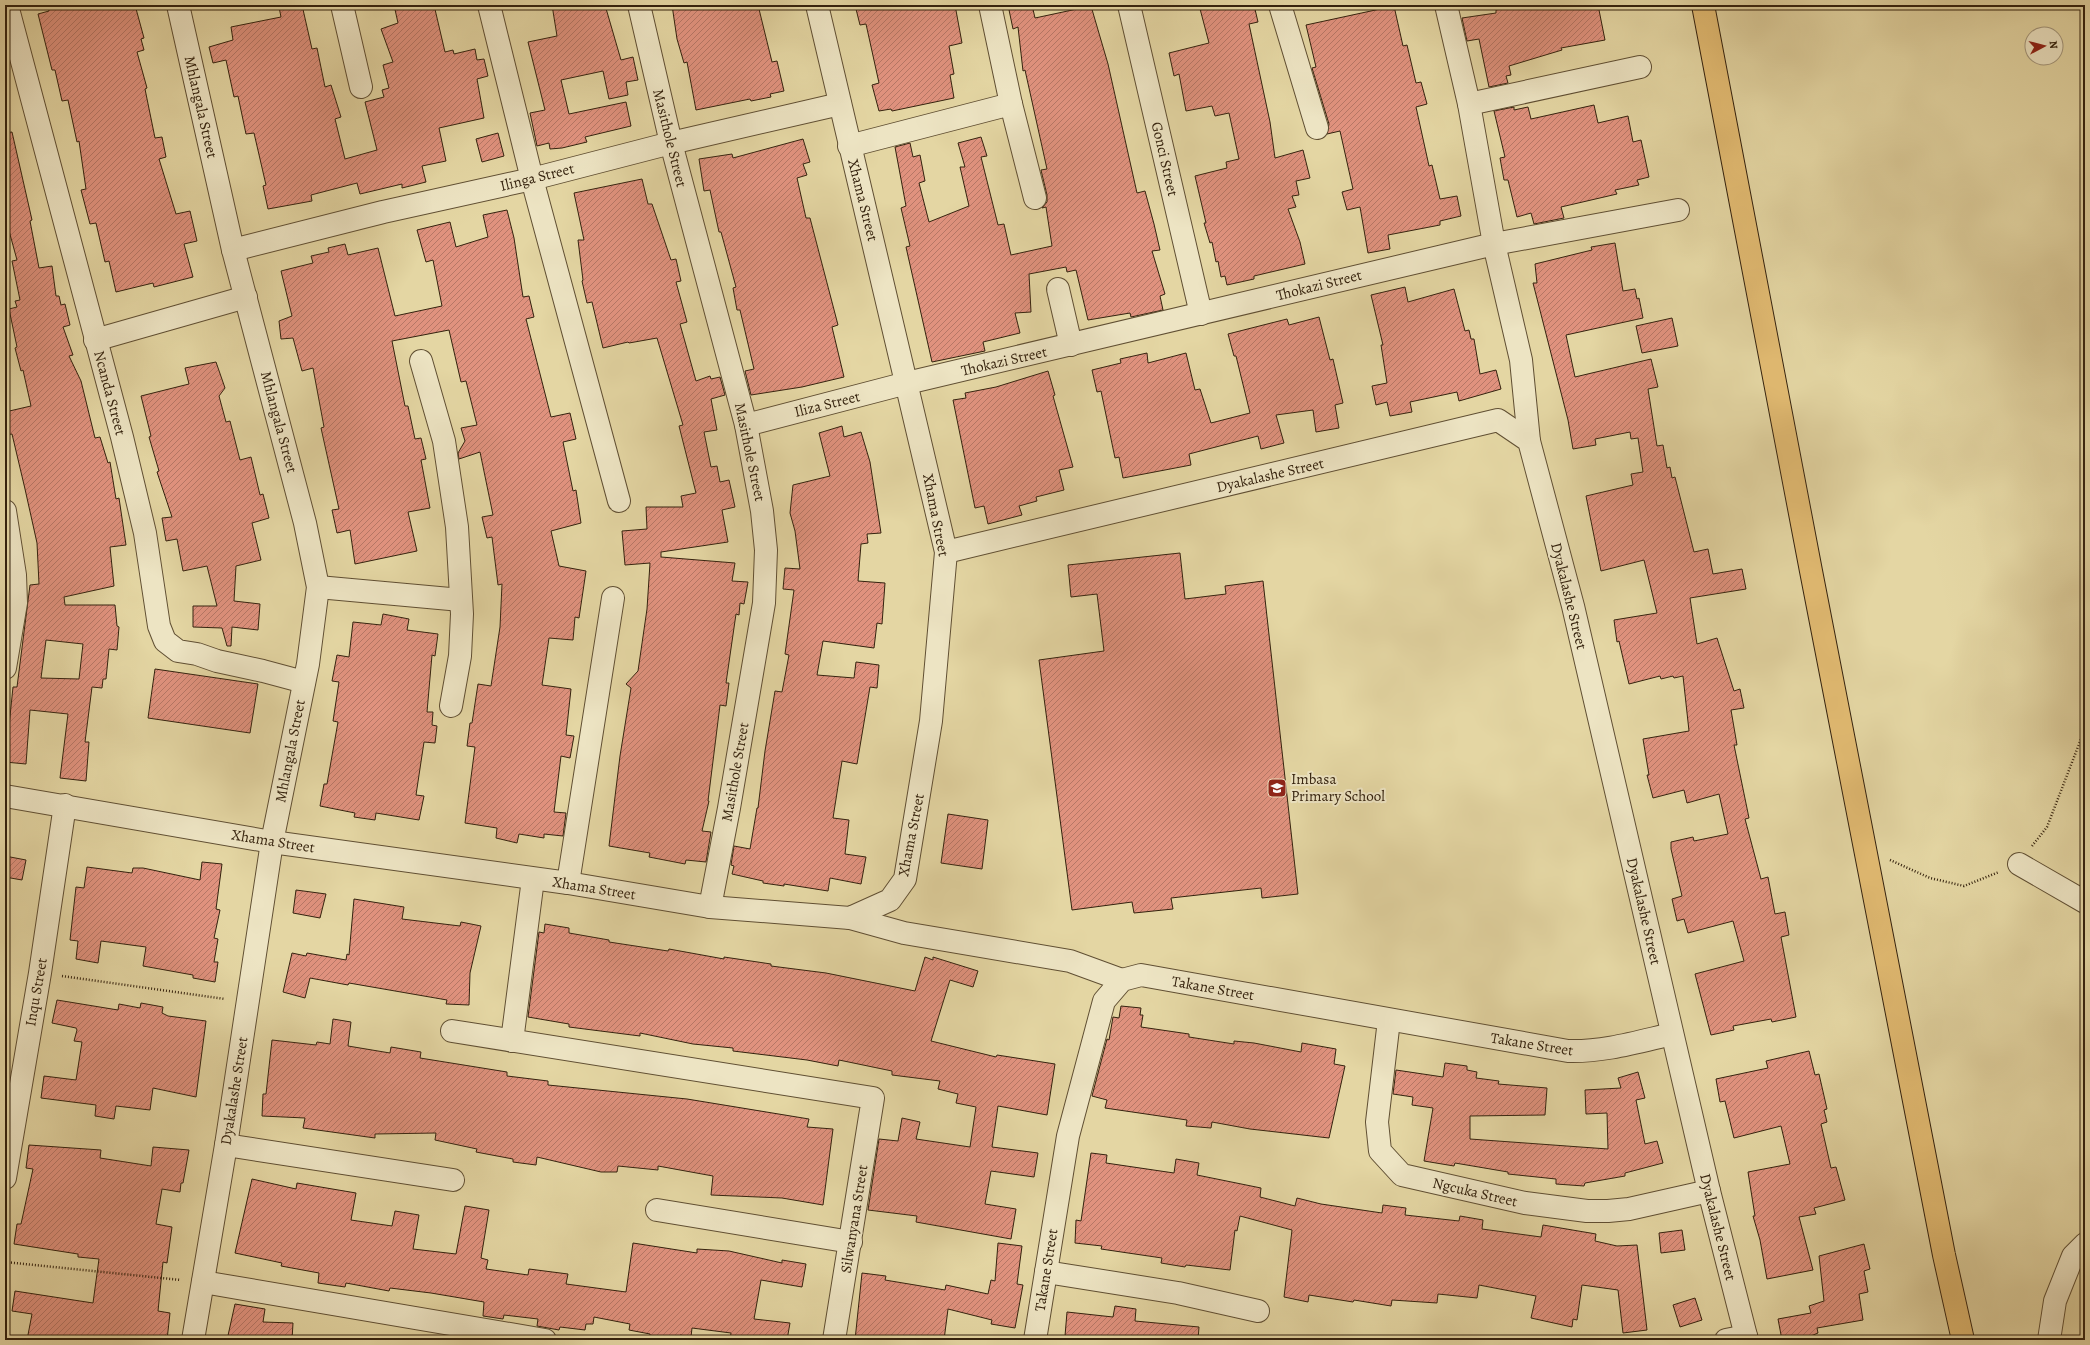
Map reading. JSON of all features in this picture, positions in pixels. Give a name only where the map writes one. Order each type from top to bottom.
[{"type":"main road","points":[[1703,5],[1944,1255],[1963,1340]]},
{"type":"street","name":"Ncanda Street","points":[[7,5],[96,340],[145,533],[153,594],[159,626],[165,641],[178,651],[197,654],[217,662],[263,671],[304,682]]},
{"type":"street","points":[[342,5],[360,87]]},
{"type":"street","points":[[489,5],[532,179],[619,501]]},
{"type":"street","name":"Masithole Street","points":[[639,5],[670,143],[746,425],[765,531],[766,550],[764,603],[729,808],[710,906]]},
{"type":"street","name":"Xhama Street","points":[[5,796],[65,805],[272,842],[568,883],[710,906],[850,918],[890,900],[905,878],[931,721],[946,552],[817,5]]},
{"type":"street","points":[[990,5],[1011,104],[1036,198]]},
{"type":"street","name":"Gonci Street","points":[[1129,5],[1200,314]]},
{"type":"street","points":[[1280,5],[1316,128]]},
{"type":"street","points":[[1446,5],[1469,104],[1494,244],[1521,360],[1529,441]]},
{"type":"street","name":"Mhlangala Street","points":[[181,6],[233,250],[308,536],[318,587],[314,628],[272,842]]},
{"type":"street","points":[[1469,104],[1640,67]]},
{"type":"street","name":"Ilinga Street","points":[[233,250],[383,212],[532,179],[670,143],[840,104]]},
{"type":"street","points":[[850,146],[1011,104]]},
{"type":"street","name":"Thokazi Street","points":[[907,383],[1494,244],[1678,210]]},
{"type":"street","points":[[1058,289],[1072,345]]},
{"type":"street","points":[[96,340],[246,297]]},
{"type":"street","points":[[421,361],[444,441],[457,527],[461,600],[460,656],[451,706]]},
{"type":"street","name":"Iliza Street","points":[[746,425],[907,383]]},
{"type":"street","name":"Dyakalashe Street","points":[[946,552],[1498,420],[1529,441],[1573,606],[1709,1191],[1740,1339]]},
{"type":"street","points":[[5,511],[15,575],[16,603],[5,668]]},
{"type":"street","points":[[318,587],[461,600]]},
{"type":"street","points":[[568,883],[613,598]]},
{"type":"street","name":"Inqu Street","points":[[5,1178],[10,1109],[40,973],[65,805]]},
{"type":"street","name":"Dyakalashe Street","points":[[193,1340],[226,1145],[272,842]]},
{"type":"street","points":[[2018,864],[2085,902]]},
{"type":"street","points":[[452,1031],[512,1041],[533,879]]},
{"type":"street","points":[[850,918],[904,933],[1070,960],[1122,980]]},
{"type":"street","name":"Takane Street","points":[[1035,1340],[1068,1136],[1104,1001],[1122,980],[1141,975],[1568,1051],[1588,1051],[1613,1048],[1672,1034]]},
{"type":"street","name":"Ngcuka Street","points":[[1389,1020],[1377,1122],[1380,1151],[1402,1175],[1525,1204],[1586,1211],[1629,1209],[1709,1191]]},
{"type":"street","name":"Silwanyana Street","points":[[512,1041],[873,1098],[834,1340]]},
{"type":"street","points":[[226,1145],[453,1180]]},
{"type":"street","points":[[657,1210],[851,1242]]},
{"type":"street","points":[[2049,1340],[2055,1301],[2073,1256],[2085,1244]]},
{"type":"street","points":[[1046,1272],[1178,1293],[1258,1311]]},
{"type":"street","points":[[203,1282],[535,1339]]},
{"type":"path","points":[[1886,859],[1930,878],[1964,886],[2018,864],[2047,827],[2081,739],[2085,734]]},
{"type":"path","points":[[40,973],[248,1003]]},
{"type":"path","points":[[5,1262],[203,1282]]},
{"type":"building","points":[[48,5],[135,5],[144,38],[141,39],[144,50],[137,52],[147,88],[145,89],[155,138],[162,137],[166,157],[159,159],[176,214],[190,211],[197,241],[184,244],[193,277],[154,287],[153,283],[116,292],[109,261],[105,262],[96,223],[90,224],[81,190],[86,189],[79,141],[77,142],[68,100],[62,101],[55,70],[52,70],[38,14],[49,11]]},
{"type":"building","points":[[302,5],[312,49],[317,48],[325,87],[331,85],[341,117],[335,119],[345,159],[377,150],[365,102],[384,97],[382,90],[389,88],[383,65],[393,62],[381,29],[398,23],[394,5],[434,5],[445,52],[453,50],[454,54],[475,49],[477,60],[484,59],[488,76],[477,79],[484,118],[439,128],[446,161],[422,166],[426,182],[402,188],[402,184],[360,194],[357,183],[311,195],[312,201],[268,209],[263,186],[266,185],[254,133],[246,134],[238,96],[234,97],[226,60],[213,63],[209,47],[233,40],[231,27],[281,17],[279,7]]},
{"type":"building","points":[[552,5],[605,5],[621,60],[633,57],[638,80],[626,82],[628,95],[609,99],[603,71],[561,80],[569,114],[626,102],[631,126],[585,137],[587,142],[562,148],[550,149],[549,143],[537,146],[530,113],[545,110],[528,42],[557,36]]},
{"type":"building","points":[[672,5],[758,5],[772,62],[777,61],[784,91],[770,94],[771,97],[751,101],[750,99],[696,110],[687,62],[684,63],[677,39]]},
{"type":"building","points":[[855,5],[955,5],[962,43],[949,46],[954,74],[950,75],[954,98],[892,111],[891,109],[879,111],[872,85],[879,83],[866,24],[860,25]]},
{"type":"building","points":[[1008,5],[1032,5],[1035,18],[1091,6],[1108,64],[1137,193],[1145,191],[1154,224],[1160,250],[1152,251],[1165,294],[1160,296],[1163,310],[1131,317],[1130,313],[1088,320],[1076,270],[1067,272],[1066,267],[1029,274],[1031,312],[1015,313],[1020,333],[983,342],[985,351],[932,362],[906,247],[910,246],[901,208],[906,206],[895,147],[910,143],[913,157],[920,155],[925,181],[919,183],[929,222],[969,206],[960,167],[965,167],[958,143],[981,137],[987,156],[981,157],[998,225],[1004,224],[1011,255],[1052,246],[1046,207],[1042,208],[1047,202],[1047,195],[1041,170],[1047,169],[1025,70],[1023,71],[1018,27],[1013,29]]},
{"type":"building","points":[[1199,5],[1254,5],[1258,22],[1249,24],[1270,122],[1275,158],[1303,150],[1310,178],[1296,181],[1299,195],[1292,196],[1296,207],[1288,209],[1300,242],[1305,264],[1254,276],[1254,279],[1227,285],[1225,276],[1221,277],[1218,261],[1216,262],[1212,242],[1210,243],[1204,223],[1206,223],[1195,176],[1227,168],[1226,162],[1239,159],[1229,113],[1215,116],[1212,106],[1186,111],[1179,74],[1174,76],[1169,53],[1209,43]]},
{"type":"building","points":[[1523,5],[1598,5],[1605,40],[1561,48],[1562,50],[1509,66],[1511,75],[1506,76],[1508,83],[1489,87],[1479,39],[1467,41],[1462,18],[1496,13],[1496,10]]},
{"type":"building","points":[[1394,6],[1403,46],[1407,45],[1416,83],[1421,82],[1427,104],[1416,107],[1429,166],[1432,165],[1440,199],[1457,196],[1461,216],[1440,221],[1440,225],[1388,235],[1390,249],[1368,253],[1360,207],[1347,210],[1342,192],[1353,189],[1340,131],[1327,134],[1329,124],[1312,68],[1316,67],[1306,25]]},
{"type":"building","points":[[1594,105],[1598,123],[1628,116],[1633,142],[1641,140],[1649,177],[1637,180],[1639,185],[1615,190],[1617,194],[1561,207],[1564,218],[1534,224],[1531,213],[1517,217],[1508,180],[1504,180],[1500,158],[1505,157],[1494,111],[1514,107],[1514,110],[1528,107],[1531,119]]},
{"type":"building","points":[[12,132],[32,220],[30,221],[39,268],[52,266],[56,296],[59,296],[61,305],[65,304],[70,325],[63,327],[73,355],[69,356],[81,381],[95,438],[100,437],[108,463],[110,462],[116,499],[119,498],[126,545],[110,547],[114,586],[64,597],[65,605],[115,605],[117,626],[119,627],[117,650],[109,649],[106,679],[103,679],[102,688],[92,687],[85,742],[89,742],[86,781],[60,778],[68,714],[30,710],[26,764],[5,762],[6,725],[9,726],[13,687],[17,687],[30,585],[39,584],[37,543],[25,489],[12,434],[5,435],[5,412],[31,406],[23,370],[21,371],[15,348],[17,347],[9,309],[17,307],[15,301],[20,300],[12,261],[17,260],[5,216],[5,133]],"holes":[[[46,640],[83,644],[79,679],[41,678]]]},
{"type":"building","points":[[498,133],[504,156],[482,162],[476,139]]},
{"type":"building","points":[[803,139],[810,162],[803,164],[807,175],[797,178],[806,218],[810,218],[838,325],[832,327],[844,377],[802,387],[751,395],[745,371],[754,369],[740,310],[737,310],[733,288],[736,287],[721,232],[719,232],[710,190],[704,191],[699,159],[732,154],[733,158]]},
{"type":"building","points":[[642,179],[648,204],[652,204],[671,260],[676,259],[681,281],[676,282],[687,322],[680,324],[696,381],[710,376],[711,379],[720,377],[725,395],[711,399],[717,430],[704,432],[711,467],[717,466],[720,482],[729,480],[735,507],[722,510],[728,542],[661,552],[661,557],[735,563],[732,581],[748,582],[744,604],[740,603],[739,615],[736,614],[726,683],[729,683],[726,706],[720,705],[709,801],[702,831],[711,832],[706,862],[686,860],[685,864],[649,857],[650,853],[609,846],[620,756],[631,688],[626,684],[638,671],[647,609],[650,563],[625,565],[622,531],[647,529],[646,507],[683,507],[681,496],[696,493],[679,426],[683,425],[657,338],[628,342],[603,348],[592,302],[587,303],[582,281],[578,240],[584,240],[574,193]]},
{"type":"building","points":[[507,210],[514,238],[523,297],[529,296],[534,317],[526,319],[551,417],[570,413],[576,439],[563,442],[573,491],[576,490],[581,523],[551,531],[559,566],[586,571],[579,618],[575,617],[573,640],[549,638],[542,685],[571,689],[566,735],[574,736],[570,758],[561,756],[554,812],[566,813],[563,836],[544,834],[544,838],[519,834],[517,843],[496,838],[497,828],[465,823],[475,747],[467,746],[470,723],[472,723],[478,684],[491,686],[500,627],[502,584],[498,585],[492,537],[487,538],[482,517],[493,515],[480,452],[459,459],[458,453],[465,441],[461,428],[477,425],[466,381],[461,382],[449,330],[392,341],[405,406],[408,406],[415,439],[421,438],[426,459],[421,460],[430,508],[408,512],[417,551],[355,564],[350,530],[337,533],[332,510],[339,509],[321,428],[324,427],[313,368],[302,371],[293,338],[281,339],[279,321],[292,316],[281,271],[313,263],[311,256],[329,252],[328,248],[345,244],[348,255],[378,248],[395,316],[442,306],[433,260],[426,262],[417,230],[450,222],[456,247],[488,237],[483,215]]},
{"type":"building","points":[[1615,243],[1623,291],[1635,289],[1637,299],[1639,298],[1643,318],[1566,335],[1575,377],[1651,359],[1658,387],[1648,389],[1657,446],[1663,445],[1667,468],[1670,467],[1672,478],[1675,477],[1694,552],[1708,549],[1713,574],[1742,569],[1746,589],[1690,598],[1697,644],[1717,638],[1734,691],[1740,689],[1744,708],[1731,710],[1737,745],[1734,745],[1749,818],[1745,819],[1761,879],[1768,877],[1775,914],[1785,912],[1789,935],[1781,937],[1796,1017],[1772,1022],[1771,1019],[1733,1026],[1734,1030],[1711,1035],[1695,974],[1744,961],[1733,921],[1688,933],[1684,919],[1677,921],[1672,899],[1682,896],[1671,849],[1671,842],[1693,837],[1694,841],[1728,834],[1719,794],[1687,803],[1684,790],[1653,798],[1647,775],[1649,775],[1643,739],[1689,731],[1683,676],[1674,678],[1673,676],[1661,679],[1660,676],[1629,684],[1619,641],[1617,642],[1614,620],[1657,613],[1644,560],[1601,571],[1586,496],[1633,485],[1631,474],[1643,472],[1638,438],[1631,439],[1630,432],[1595,439],[1596,445],[1573,449],[1568,420],[1533,283],[1537,283],[1535,264],[1592,250],[1591,247]]},
{"type":"building","points":[[1405,287],[1408,302],[1454,289],[1465,331],[1469,330],[1471,339],[1474,339],[1480,374],[1496,370],[1501,389],[1459,401],[1457,392],[1410,402],[1412,412],[1390,416],[1387,402],[1376,405],[1372,386],[1387,383],[1381,345],[1383,345],[1371,295]]},
{"type":"building","points":[[1319,317],[1330,360],[1333,359],[1343,403],[1335,405],[1339,428],[1316,432],[1313,410],[1276,415],[1284,443],[1261,449],[1258,436],[1189,454],[1191,465],[1123,478],[1119,457],[1115,458],[1101,391],[1097,392],[1092,370],[1121,363],[1120,359],[1147,353],[1148,363],[1186,353],[1195,390],[1200,389],[1211,423],[1250,413],[1236,356],[1234,356],[1228,334],[1287,319],[1289,325]]},
{"type":"building","points":[[1672,318],[1678,346],[1642,353],[1636,326]]},
{"type":"building","points":[[216,362],[225,388],[219,396],[226,422],[230,421],[240,460],[251,457],[260,495],[263,494],[269,518],[252,523],[261,560],[236,566],[234,601],[260,604],[258,630],[232,627],[231,646],[227,646],[222,628],[193,627],[193,606],[217,606],[207,566],[183,571],[177,539],[166,541],[162,518],[172,517],[157,472],[159,471],[149,437],[151,436],[141,396],[189,384],[185,368]]},
{"type":"building","points":[[1048,371],[1055,395],[1053,396],[1073,467],[1059,470],[1064,490],[1036,497],[1037,501],[1019,506],[1022,515],[988,524],[984,506],[975,508],[953,400],[966,398],[965,393],[996,387]]},
{"type":"building","points":[[842,426],[844,437],[861,432],[870,462],[881,533],[867,534],[868,543],[861,544],[858,581],[885,583],[882,624],[877,623],[874,648],[823,641],[817,675],[854,678],[856,662],[879,665],[877,688],[870,687],[857,764],[842,761],[833,818],[849,820],[845,854],[866,857],[861,884],[830,878],[828,891],[784,884],[784,886],[763,883],[763,881],[732,874],[734,866],[731,865],[734,846],[750,849],[758,808],[765,751],[775,691],[782,692],[789,655],[785,654],[794,590],[783,589],[785,568],[800,569],[795,531],[790,513],[793,485],[830,476],[819,433]]},
{"type":"building","points":[[1180,553],[1185,599],[1226,594],[1225,586],[1263,581],[1298,894],[1262,898],[1261,888],[1171,898],[1173,909],[1134,913],[1132,902],[1072,910],[1039,660],[1104,651],[1097,594],[1071,597],[1068,565]]},
{"type":"building","points":[[383,614],[409,619],[407,630],[438,634],[435,656],[432,655],[427,712],[433,712],[432,725],[437,726],[435,743],[424,742],[416,795],[424,796],[419,820],[376,813],[375,820],[354,817],[355,813],[320,806],[324,784],[327,784],[338,722],[333,721],[339,682],[332,681],[337,655],[349,657],[353,622],[381,625]]},
{"type":"building","points":[[155,669],[258,684],[250,733],[148,718]]},
{"type":"building","points":[[948,814],[988,820],[982,869],[941,863]]},
{"type":"building","points":[[5,856],[26,860],[22,880],[5,877]]},
{"type":"building","points":[[202,862],[222,864],[216,909],[220,910],[214,938],[218,939],[214,962],[218,962],[215,982],[193,978],[193,975],[143,966],[146,947],[101,941],[98,963],[76,959],[78,941],[70,940],[76,887],[84,888],[87,867],[132,873],[133,868],[143,868],[200,880]]},
{"type":"building","points":[[296,890],[326,894],[320,918],[293,913]]},
{"type":"building","points":[[354,899],[404,907],[402,919],[460,926],[461,922],[481,926],[470,973],[469,1005],[446,1004],[447,1000],[349,983],[348,985],[310,978],[305,998],[283,992],[292,953],[306,956],[307,953],[346,960],[347,954],[349,955]]},
{"type":"building","points":[[545,924],[569,928],[569,933],[609,940],[609,942],[668,951],[669,949],[724,959],[724,957],[771,964],[771,966],[826,973],[915,991],[925,957],[933,960],[933,957],[978,971],[973,987],[950,980],[931,1041],[996,1057],[997,1055],[1055,1064],[1047,1115],[998,1106],[992,1147],[1038,1153],[1034,1177],[991,1171],[985,1204],[1016,1209],[1011,1239],[916,1222],[917,1216],[868,1210],[879,1139],[898,1141],[902,1118],[920,1122],[916,1139],[970,1147],[976,1107],[956,1103],[958,1094],[938,1089],[940,1081],[892,1075],[892,1071],[839,1060],[838,1066],[807,1060],[733,1051],[733,1048],[693,1044],[640,1033],[640,1036],[569,1027],[569,1024],[528,1017],[539,932],[544,933]]},
{"type":"building","points":[[57,1000],[118,1010],[119,1004],[140,1008],[141,1003],[163,1007],[162,1013],[168,1016],[206,1021],[196,1097],[153,1088],[150,1110],[116,1106],[114,1119],[95,1116],[96,1105],[41,1098],[44,1076],[76,1080],[82,1042],[74,1041],[77,1030],[76,1028],[52,1023]]},
{"type":"building","points":[[1121,1006],[1141,1008],[1140,1015],[1143,1015],[1141,1027],[1189,1034],[1189,1037],[1234,1044],[1234,1041],[1254,1043],[1301,1052],[1302,1043],[1336,1049],[1334,1064],[1345,1066],[1329,1138],[1250,1129],[1212,1122],[1211,1128],[1186,1126],[1187,1120],[1105,1108],[1107,1100],[1092,1096],[1107,1039],[1109,1040],[1113,1017],[1119,1018]]},
{"type":"building","points":[[333,1019],[351,1022],[348,1046],[390,1053],[391,1047],[421,1052],[420,1058],[507,1072],[507,1076],[548,1081],[548,1085],[687,1099],[809,1119],[807,1127],[833,1129],[823,1205],[782,1198],[711,1195],[713,1176],[658,1166],[658,1170],[618,1166],[617,1172],[601,1172],[537,1157],[536,1165],[513,1162],[513,1159],[476,1152],[477,1149],[435,1140],[436,1133],[375,1134],[375,1138],[303,1128],[305,1118],[262,1116],[263,1094],[266,1094],[272,1040],[316,1045],[317,1042],[330,1044]]},
{"type":"building","points":[[1809,1051],[1815,1075],[1819,1074],[1827,1109],[1824,1110],[1827,1122],[1821,1124],[1831,1168],[1836,1167],[1845,1200],[1814,1208],[1816,1214],[1799,1217],[1813,1270],[1767,1279],[1760,1240],[1753,1216],[1755,1216],[1748,1172],[1790,1164],[1781,1126],[1734,1138],[1725,1101],[1720,1102],[1716,1079],[1768,1068],[1766,1061]]},
{"type":"building","points":[[1445,1063],[1467,1066],[1467,1070],[1477,1072],[1476,1078],[1499,1081],[1498,1084],[1547,1088],[1545,1115],[1470,1116],[1470,1139],[1608,1149],[1607,1113],[1586,1114],[1585,1090],[1621,1088],[1618,1078],[1638,1072],[1645,1098],[1636,1100],[1645,1144],[1657,1141],[1663,1163],[1625,1173],[1625,1176],[1585,1183],[1584,1186],[1556,1184],[1556,1179],[1508,1174],[1508,1172],[1455,1163],[1454,1166],[1424,1161],[1433,1108],[1412,1105],[1413,1097],[1393,1094],[1396,1070],[1443,1077]]},
{"type":"building","points":[[29,1145],[101,1150],[100,1158],[151,1166],[153,1147],[189,1150],[180,1192],[162,1189],[156,1224],[172,1227],[167,1263],[163,1262],[158,1311],[170,1313],[167,1340],[27,1340],[32,1314],[12,1311],[15,1291],[93,1303],[99,1259],[78,1257],[78,1254],[14,1244],[17,1224],[21,1224],[33,1169],[26,1168]]},
{"type":"building","points":[[1091,1153],[1107,1155],[1106,1163],[1174,1173],[1176,1159],[1199,1163],[1197,1175],[1261,1188],[1260,1197],[1295,1206],[1297,1198],[1321,1204],[1382,1213],[1383,1205],[1406,1208],[1405,1215],[1459,1221],[1460,1216],[1483,1220],[1482,1229],[1541,1237],[1543,1225],[1596,1234],[1595,1241],[1617,1246],[1637,1245],[1647,1330],[1623,1333],[1618,1290],[1582,1285],[1577,1320],[1573,1319],[1572,1327],[1531,1318],[1536,1296],[1479,1285],[1477,1298],[1438,1294],[1437,1303],[1392,1300],[1391,1306],[1309,1295],[1308,1302],[1284,1297],[1292,1230],[1240,1216],[1237,1231],[1235,1230],[1230,1270],[1186,1265],[1185,1267],[1161,1263],[1162,1258],[1101,1249],[1102,1246],[1075,1243],[1076,1220],[1081,1221]]},
{"type":"building","points":[[252,1179],[296,1189],[297,1183],[356,1193],[351,1220],[392,1226],[395,1211],[419,1215],[413,1249],[456,1254],[465,1206],[489,1210],[481,1258],[488,1260],[486,1269],[528,1275],[529,1269],[568,1274],[566,1284],[626,1292],[633,1243],[697,1253],[697,1249],[729,1251],[782,1263],[782,1260],[806,1264],[802,1287],[761,1280],[754,1319],[790,1323],[787,1340],[730,1340],[731,1333],[692,1328],[691,1337],[680,1335],[679,1340],[670,1340],[650,1337],[650,1334],[629,1330],[630,1324],[594,1317],[593,1324],[586,1324],[585,1330],[560,1327],[559,1330],[537,1326],[538,1319],[504,1315],[503,1319],[483,1316],[484,1302],[390,1288],[389,1291],[346,1283],[345,1287],[318,1283],[319,1273],[281,1266],[282,1263],[235,1253]]},
{"type":"building","points":[[1682,1230],[1685,1250],[1661,1253],[1659,1233]]},
{"type":"building","points":[[998,1243],[1022,1246],[1017,1284],[1023,1285],[1015,1328],[991,1324],[992,1320],[948,1309],[944,1340],[855,1340],[862,1273],[886,1276],[885,1280],[945,1290],[946,1285],[988,1294],[991,1280],[995,1281]]},
{"type":"building","points":[[1864,1244],[1870,1269],[1864,1271],[1868,1292],[1859,1294],[1863,1320],[1817,1328],[1818,1333],[1806,1338],[1782,1340],[1778,1319],[1811,1313],[1809,1306],[1824,1301],[1819,1256]]},
{"type":"building","points":[[1695,1298],[1702,1320],[1680,1327],[1673,1305]]},
{"type":"building","points":[[235,1304],[265,1309],[263,1322],[293,1323],[292,1340],[227,1340]]},
{"type":"building","points":[[1115,1306],[1136,1309],[1135,1321],[1199,1327],[1198,1340],[1100,1340],[1065,1336],[1067,1312],[1113,1317]]},
{"type":"place","name":"Imbasa Primary School","points":[[1277,788]]}]
